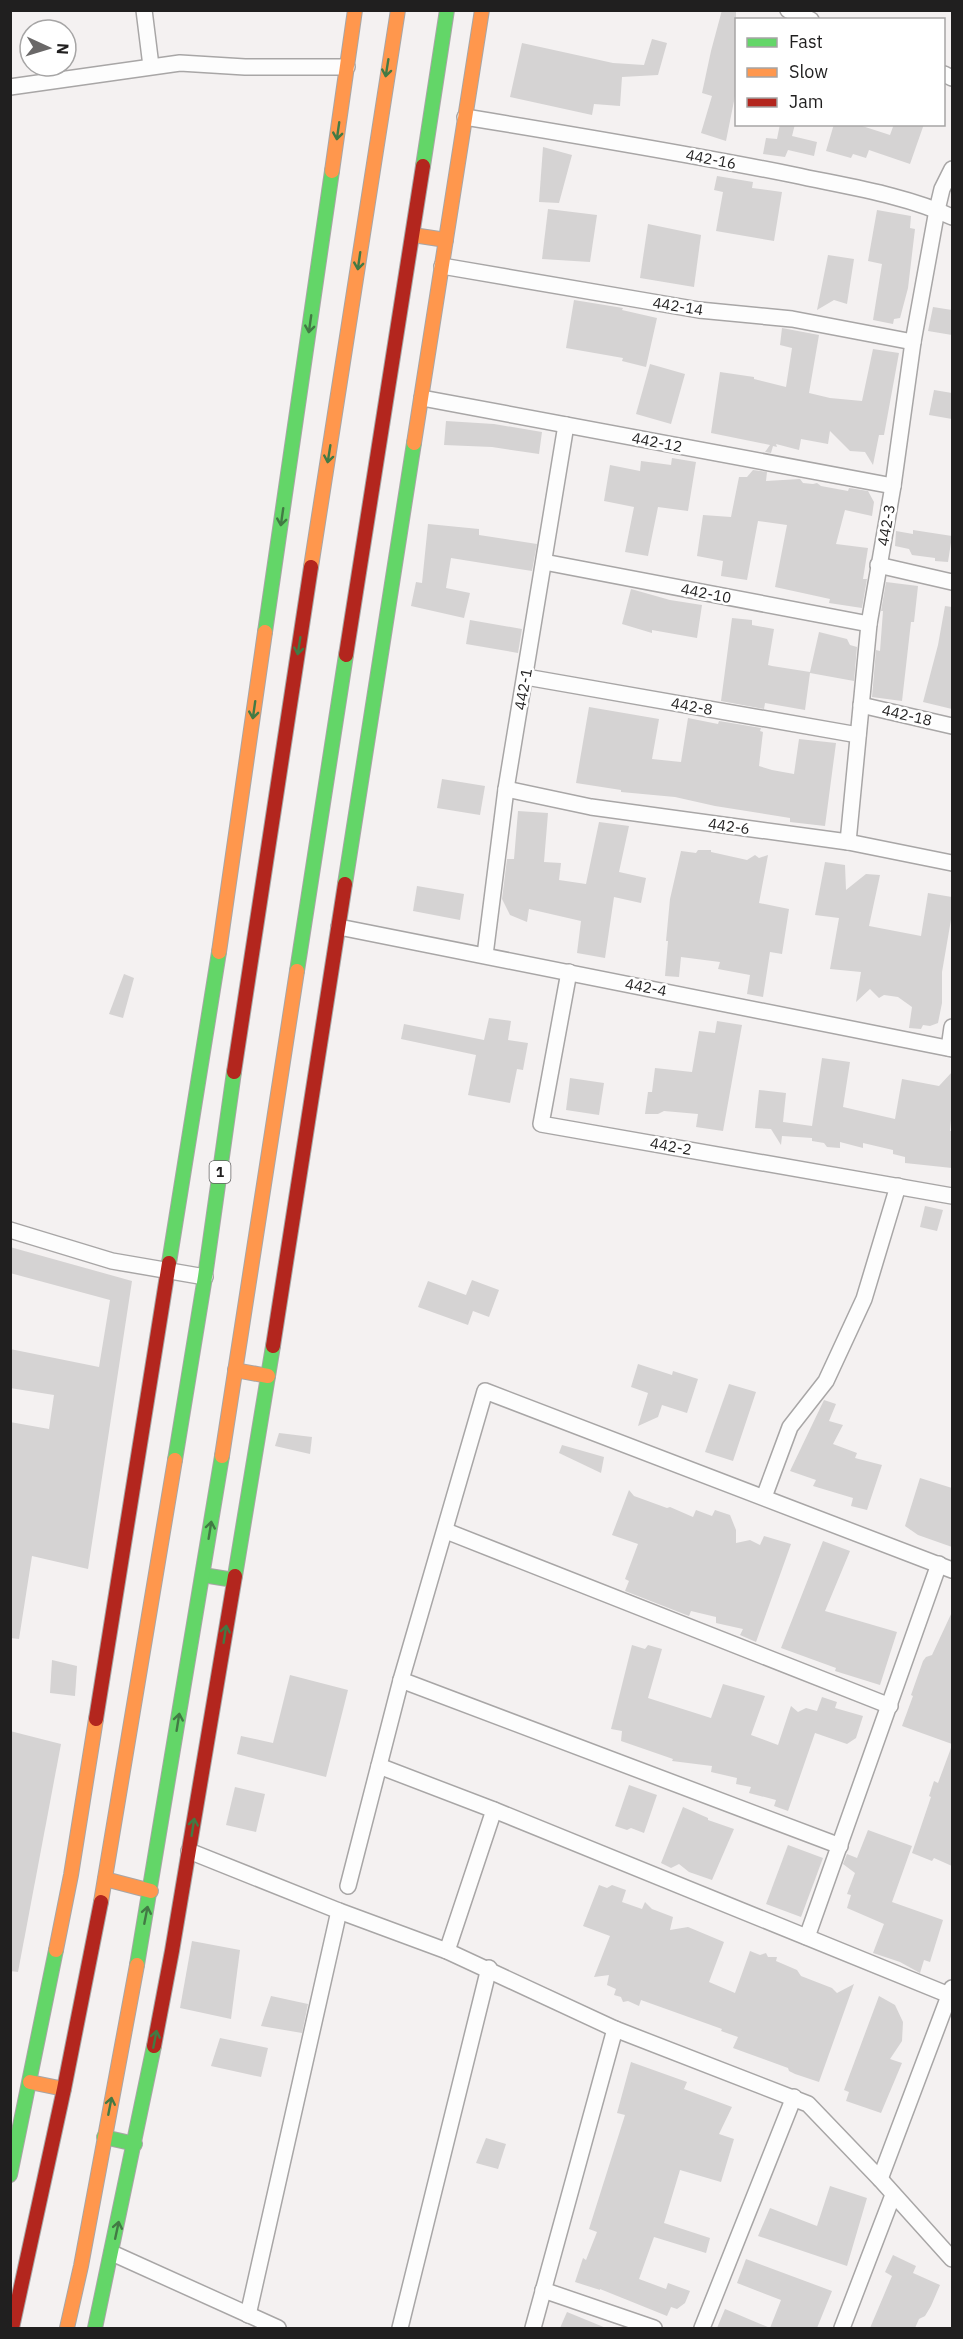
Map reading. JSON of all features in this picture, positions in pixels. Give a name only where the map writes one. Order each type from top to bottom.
[{"type":"main road","points":[[10,2175],[71,1875],[219,954],[355,10]]},
{"type":"main road","name":"1","points":[[12,2321],[64,2089],[105,1879],[205,1277],[248,969],[398,10]]},
{"type":"main road","points":[[67,2328],[81,2266],[150,1891],[203,1575],[447,10]]},
{"type":"main road","points":[[95,2328],[135,2144],[189,1851],[268,1376],[482,10]]},
{"type":"main road","points":[[413,235],[446,240]]},
{"type":"main road","points":[[235,1370],[268,1376]]},
{"type":"main road","points":[[203,1575],[234,1580]]},
{"type":"main road","points":[[105,1879],[150,1891]]},
{"type":"main road","points":[[30,2082],[64,2089]]},
{"type":"main road","points":[[105,2137],[135,2144]]},
{"type":"street","points":[[144,10],[151,66]]},
{"type":"street","points":[[788,10],[806,18]]},
{"type":"street","points":[[10,87],[180,63],[245,67],[347,67]]},
{"type":"street","name":"442-16","points":[[465,117],[694,155],[860,189],[938,210],[952,217]]},
{"type":"street","name":"442-3","points":[[848,842],[869,624],[878,565],[893,486],[913,342],[942,189],[952,169]]},
{"type":"street","name":"442-14","points":[[442,266],[699,310],[792,319],[913,342]]},
{"type":"street","name":"442-12","points":[[422,398],[893,486]]},
{"type":"street","name":"442-1","points":[[485,955],[506,789],[566,425]]},
{"type":"street","name":"442-10","points":[[544,562],[869,624]]},
{"type":"street","points":[[878,565],[952,582]]},
{"type":"street","name":"442-8","points":[[526,677],[858,735]]},
{"type":"street","name":"442-18","points":[[861,705],[952,726]]},
{"type":"street","name":"442-6","points":[[506,789],[591,807],[848,842],[952,863]]},
{"type":"street","name":"442-4","points":[[339,927],[951,1049]]},
{"type":"street","name":"442-2","points":[[569,972],[541,1124],[952,1196]]},
{"type":"street","points":[[951,1049],[952,1027]]},
{"type":"street","points":[[764,1497],[790,1427],[826,1381],[864,1299],[898,1186]]},
{"type":"street","points":[[10,1230],[112,1261],[205,1277]]},
{"type":"street","points":[[348,1886],[401,1680],[485,1391],[946,1567],[890,1706],[807,1937]]},
{"type":"street","points":[[446,1531],[890,1706]]},
{"type":"street","points":[[401,1680],[840,1846]]},
{"type":"street","points":[[379,1766],[494,1810],[807,1937],[951,1991],[880,2179]]},
{"type":"street","points":[[447,1951],[494,1810]]},
{"type":"street","points":[[189,1851],[489,1968],[615,2028],[808,2104],[952,2259]]},
{"type":"street","points":[[248,2315],[339,1911]]},
{"type":"street","points":[[400,2328],[489,1968]]},
{"type":"street","points":[[533,2328],[615,2028]]},
{"type":"street","points":[[702,2328],[794,2097]]},
{"type":"street","points":[[842,2328],[893,2195]]},
{"type":"street","points":[[112,2253],[278,2328]]},
{"type":"street","points":[[543,2290],[654,2328]]},
{"type":"building","points":[[722,10],[736,10],[735,96],[726,141],[701,133],[712,96],[702,93]]},
{"type":"building","points":[[652,39],[667,43],[658,75],[622,77],[620,106],[594,104],[592,115],[510,97],[522,43],[613,63],[644,65]]},
{"type":"building","points":[[780,126],[794,126],[792,136],[817,142],[814,156],[788,150],[785,157],[763,154],[766,138],[777,139]]},
{"type":"building","points":[[833,126],[862,126],[890,135],[893,126],[923,126],[910,164],[869,150],[866,158],[853,154],[851,158],[826,151]]},
{"type":"building","points":[[543,147],[572,155],[559,203],[539,202]]},
{"type":"building","points":[[717,176],[753,182],[752,188],[782,192],[774,241],[716,231],[723,192],[714,190]]},
{"type":"building","points":[[548,209],[597,215],[590,262],[542,259]]},
{"type":"building","points":[[877,210],[911,216],[910,228],[915,229],[908,288],[900,318],[894,319],[893,324],[873,320],[882,264],[868,261]]},
{"type":"building","points":[[648,224],[701,235],[694,287],[640,278]]},
{"type":"building","points":[[828,255],[854,259],[847,304],[834,300],[817,310]]},
{"type":"building","points":[[574,300],[623,308],[622,310],[657,318],[646,367],[622,361],[623,358],[566,348]]},
{"type":"building","points":[[933,307],[952,310],[952,335],[928,331]]},
{"type":"building","points":[[782,328],[819,335],[809,393],[830,398],[862,401],[873,349],[899,353],[884,435],[879,435],[873,465],[865,452],[850,451],[830,431],[828,444],[801,439],[799,450],[776,444],[777,447],[773,446],[771,453],[765,452],[770,445],[711,433],[720,372],[754,377],[754,379],[786,387],[792,348],[780,345]]},
{"type":"building","points":[[650,364],[685,374],[671,424],[636,414]]},
{"type":"building","points":[[934,390],[952,393],[952,419],[929,415]]},
{"type":"building","points":[[446,421],[494,424],[542,432],[539,454],[492,447],[444,445]]},
{"type":"building","points":[[672,458],[696,462],[688,511],[658,507],[648,556],[625,552],[634,507],[604,501],[610,465],[640,471],[641,461],[671,465]]},
{"type":"building","points":[[753,470],[767,472],[766,481],[800,479],[803,483],[817,483],[821,486],[848,491],[849,488],[868,491],[874,502],[872,516],[845,510],[836,544],[868,548],[863,579],[867,579],[862,608],[829,603],[830,599],[775,587],[787,525],[758,521],[747,580],[721,576],[723,561],[697,556],[703,515],[731,517],[739,477],[747,477]]},
{"type":"building","points":[[428,524],[479,529],[479,535],[537,544],[532,571],[451,558],[446,588],[470,593],[464,618],[411,606],[416,582],[422,583]]},
{"type":"building","points":[[913,530],[952,536],[948,562],[912,555],[909,549],[895,546],[896,531],[913,534]]},
{"type":"building","points":[[886,582],[918,586],[914,622],[911,622],[902,701],[872,697],[876,650],[880,651],[883,611],[881,611]]},
{"type":"building","points":[[631,589],[670,600],[702,605],[697,638],[652,630],[652,633],[622,624]]},
{"type":"building","points":[[945,606],[952,607],[952,709],[923,702],[938,645]]},
{"type":"building","points":[[732,618],[752,620],[752,625],[774,629],[768,665],[772,666],[810,672],[819,632],[847,639],[850,645],[857,647],[854,681],[810,673],[805,710],[765,703],[764,709],[721,701]]},
{"type":"building","points":[[470,620],[522,629],[518,653],[466,644]]},
{"type":"building","points":[[589,707],[659,719],[652,759],[681,762],[688,718],[718,724],[719,721],[761,728],[760,731],[763,732],[759,766],[794,774],[799,739],[836,743],[825,826],[790,822],[790,818],[675,797],[621,792],[621,790],[576,783]]},
{"type":"building","points":[[442,779],[485,786],[480,815],[437,808]]},
{"type":"building","points":[[518,811],[548,813],[544,862],[561,863],[559,880],[586,884],[599,822],[629,826],[619,872],[646,878],[641,903],[614,897],[605,958],[577,953],[581,921],[529,909],[527,922],[510,915],[502,899],[507,859],[514,859]]},
{"type":"building","points":[[698,850],[711,850],[711,852],[747,860],[755,855],[759,858],[768,855],[759,903],[789,909],[782,954],[770,952],[763,997],[747,994],[750,975],[718,969],[720,962],[681,957],[679,977],[665,976],[670,899],[681,851],[696,853]]},
{"type":"building","points":[[825,862],[845,865],[846,890],[866,874],[880,875],[869,926],[921,936],[928,893],[952,897],[952,914],[942,972],[942,1003],[938,1023],[930,1026],[923,1025],[921,1029],[909,1028],[912,1007],[898,997],[884,995],[879,998],[870,989],[856,1002],[861,972],[830,969],[839,918],[815,915]]},
{"type":"building","points":[[417,886],[464,894],[460,920],[413,911]]},
{"type":"building","points":[[124,974],[134,978],[123,1018],[109,1014]]},
{"type":"building","points":[[489,1018],[511,1021],[508,1040],[528,1043],[523,1070],[517,1069],[510,1103],[468,1095],[476,1055],[401,1039],[404,1024],[484,1040]]},
{"type":"building","points":[[717,1021],[742,1025],[723,1131],[696,1127],[698,1114],[664,1111],[658,1114],[645,1114],[648,1092],[652,1092],[655,1068],[692,1072],[699,1031],[715,1033]]},
{"type":"building","points":[[822,1058],[850,1062],[843,1107],[895,1119],[902,1079],[939,1086],[952,1072],[950,1131],[952,1131],[952,1168],[905,1163],[905,1157],[893,1154],[893,1150],[863,1143],[863,1148],[840,1142],[840,1148],[827,1147],[824,1143],[812,1141],[812,1138],[782,1136],[781,1145],[771,1129],[755,1128],[759,1090],[786,1093],[783,1122],[812,1126]]},
{"type":"building","points":[[570,1078],[604,1083],[599,1115],[566,1110]]},
{"type":"building","points":[[925,1206],[943,1210],[937,1231],[920,1227]]},
{"type":"building","points":[[10,1247],[132,1281],[88,1569],[32,1556],[19,1639],[10,1638],[10,1422],[49,1429],[54,1395],[10,1388],[10,1349],[99,1367],[110,1300],[10,1273]]},
{"type":"building","points":[[472,1280],[499,1290],[489,1317],[473,1311],[468,1325],[418,1307],[428,1281],[466,1295]]},
{"type":"building","points":[[638,1364],[672,1375],[673,1371],[698,1379],[687,1413],[662,1405],[658,1417],[638,1426],[648,1393],[631,1387]]},
{"type":"building","points":[[729,1384],[756,1392],[733,1461],[705,1452]]},
{"type":"building","points":[[824,1400],[836,1404],[829,1421],[843,1425],[833,1444],[857,1453],[855,1458],[882,1465],[867,1510],[851,1506],[853,1498],[813,1486],[816,1480],[790,1471]]},
{"type":"building","points":[[279,1433],[312,1437],[310,1454],[275,1446]]},
{"type":"building","points":[[562,1445],[604,1457],[601,1473],[559,1453]]},
{"type":"building","points":[[920,1478],[952,1488],[952,1547],[918,1535],[905,1526]]},
{"type":"building","points":[[629,1490],[634,1496],[693,1517],[696,1510],[712,1516],[715,1510],[730,1515],[736,1530],[736,1543],[750,1540],[760,1545],[764,1536],[791,1544],[756,1642],[740,1635],[743,1629],[716,1623],[716,1617],[691,1611],[689,1616],[625,1591],[629,1581],[625,1579],[638,1544],[612,1535]]},
{"type":"building","points":[[823,1541],[850,1551],[825,1611],[897,1632],[880,1685],[835,1671],[836,1668],[781,1648]]},
{"type":"building","points":[[952,1612],[952,1744],[902,1726],[923,1661],[932,1655]]},
{"type":"building","points":[[632,1645],[645,1649],[648,1645],[662,1649],[648,1698],[711,1718],[723,1684],[765,1696],[751,1735],[778,1745],[791,1706],[798,1712],[806,1708],[817,1711],[822,1697],[837,1702],[835,1708],[863,1716],[856,1738],[847,1744],[815,1733],[788,1811],[774,1806],[776,1800],[749,1793],[751,1787],[736,1784],[737,1778],[711,1772],[712,1766],[672,1761],[673,1759],[621,1741],[622,1731],[611,1729]]},
{"type":"building","points":[[52,1660],[77,1666],[75,1696],[50,1693]]},
{"type":"building","points":[[290,1675],[348,1690],[326,1777],[237,1754],[241,1736],[273,1743]]},
{"type":"building","points":[[10,1731],[61,1744],[18,1972],[10,1971]]},
{"type":"building","points":[[951,1748],[952,1866],[934,1858],[932,1861],[912,1853],[931,1797],[929,1796],[934,1781],[938,1783]]},
{"type":"building","points":[[629,1785],[657,1795],[644,1833],[631,1828],[627,1830],[615,1826]]},
{"type":"building","points":[[235,1787],[265,1794],[256,1832],[226,1825]]},
{"type":"building","points":[[683,1807],[708,1820],[734,1829],[712,1880],[689,1872],[679,1864],[671,1868],[661,1863]]},
{"type":"building","points":[[868,1830],[912,1846],[892,1902],[943,1920],[930,1962],[924,1960],[920,1973],[900,1962],[873,1953],[884,1924],[847,1908],[851,1895],[847,1894],[855,1873],[843,1864],[847,1854],[857,1858]]},
{"type":"building","points":[[788,1845],[823,1858],[801,1917],[766,1904]]},
{"type":"building","points":[[599,1885],[607,1888],[612,1885],[626,1890],[622,1902],[642,1909],[645,1902],[652,1909],[673,1917],[670,1930],[688,1927],[724,1942],[709,1982],[735,1993],[750,1951],[760,1955],[766,1953],[768,1957],[777,1957],[776,1961],[797,1970],[801,1976],[832,1988],[837,1993],[854,1984],[819,2082],[733,2048],[738,2037],[721,2031],[722,2029],[641,2000],[639,2006],[628,2001],[623,2002],[621,1997],[614,1995],[616,1989],[607,1985],[609,1975],[594,1977],[610,1936],[583,1926]]},
{"type":"building","points":[[192,1941],[240,1950],[231,2019],[180,2008]]},
{"type":"building","points":[[271,1996],[308,2004],[302,2033],[261,2026]]},
{"type":"building","points":[[879,1996],[895,2005],[903,2022],[902,2041],[890,2059],[902,2063],[881,2113],[846,2101],[849,2092],[844,2090]]},
{"type":"building","points":[[220,2038],[268,2048],[261,2077],[211,2066]]},
{"type":"building","points":[[631,2062],[687,2082],[684,2089],[732,2107],[719,2134],[734,2139],[721,2182],[680,2170],[664,2223],[710,2238],[706,2253],[654,2237],[639,2279],[666,2289],[668,2283],[690,2291],[685,2303],[677,2309],[671,2307],[667,2316],[600,2289],[575,2282],[583,2258],[586,2260],[597,2232],[589,2229],[625,2115],[617,2113]]},
{"type":"building","points":[[486,2138],[506,2144],[498,2169],[476,2163]]},
{"type":"building","points":[[830,2186],[867,2198],[847,2266],[758,2236],[770,2208],[817,2226]]},
{"type":"building","points":[[893,2255],[916,2266],[913,2273],[940,2285],[931,2306],[925,2316],[919,2319],[915,2328],[870,2328],[892,2276],[885,2272]]},
{"type":"building","points":[[746,2259],[832,2291],[817,2328],[770,2328],[781,2300],[737,2283]]},
{"type":"building","points":[[725,2309],[770,2328],[717,2328]]},
{"type":"building","points":[[567,2312],[606,2328],[560,2328]]},
{"type":"traffic: fast","points":[[423,166],[447,10]]},
{"type":"traffic: fast","points":[[265,632],[332,171]]},
{"type":"traffic: fast","points":[[345,884],[414,443]]},
{"type":"traffic: fast","points":[[297,971],[346,655]]},
{"type":"traffic: fast","points":[[169,1263],[219,952]]},
{"type":"traffic: fast","points":[[175,1460],[205,1277],[234,1072]]},
{"type":"traffic: fast","points":[[235,1576],[273,1346]]},
{"type":"traffic: fast","points":[[137,1965],[222,1456]]},
{"type":"traffic: fast","points":[[203,1575],[234,1580]]},
{"type":"traffic: fast","points":[[10,2175],[56,1950]]},
{"type":"traffic: fast","points":[[95,2328],[154,2046]]},
{"type":"traffic: fast","points":[[104,2137],[135,2144]]},
{"type":"traffic: slow","points":[[332,171],[355,10]]},
{"type":"traffic: slow","points":[[311,567],[398,10]]},
{"type":"traffic: slow","points":[[414,443],[482,10]]},
{"type":"traffic: slow","points":[[413,235],[446,240]]},
{"type":"traffic: slow","points":[[219,952],[265,632]]},
{"type":"traffic: slow","points":[[222,1456],[297,971]]},
{"type":"traffic: slow","points":[[235,1370],[268,1376]]},
{"type":"traffic: slow","points":[[101,1902],[175,1460]]},
{"type":"traffic: slow","points":[[56,1950],[71,1875],[96,1719]]},
{"type":"traffic: slow","points":[[105,1879],[151,1891]]},
{"type":"traffic: slow","points":[[67,2328],[81,2266],[137,1965]]},
{"type":"traffic: slow","points":[[30,2082],[64,2089]]},
{"type":"traffic: jam","points":[[346,655],[423,166]]},
{"type":"traffic: jam","points":[[234,1072],[311,567]]},
{"type":"traffic: jam","points":[[273,1346],[345,884]]},
{"type":"traffic: jam","points":[[96,1719],[169,1263]]},
{"type":"traffic: jam","points":[[154,2046],[235,1576]]},
{"type":"traffic: jam","points":[[12,2328],[64,2089],[101,1902]]}]
